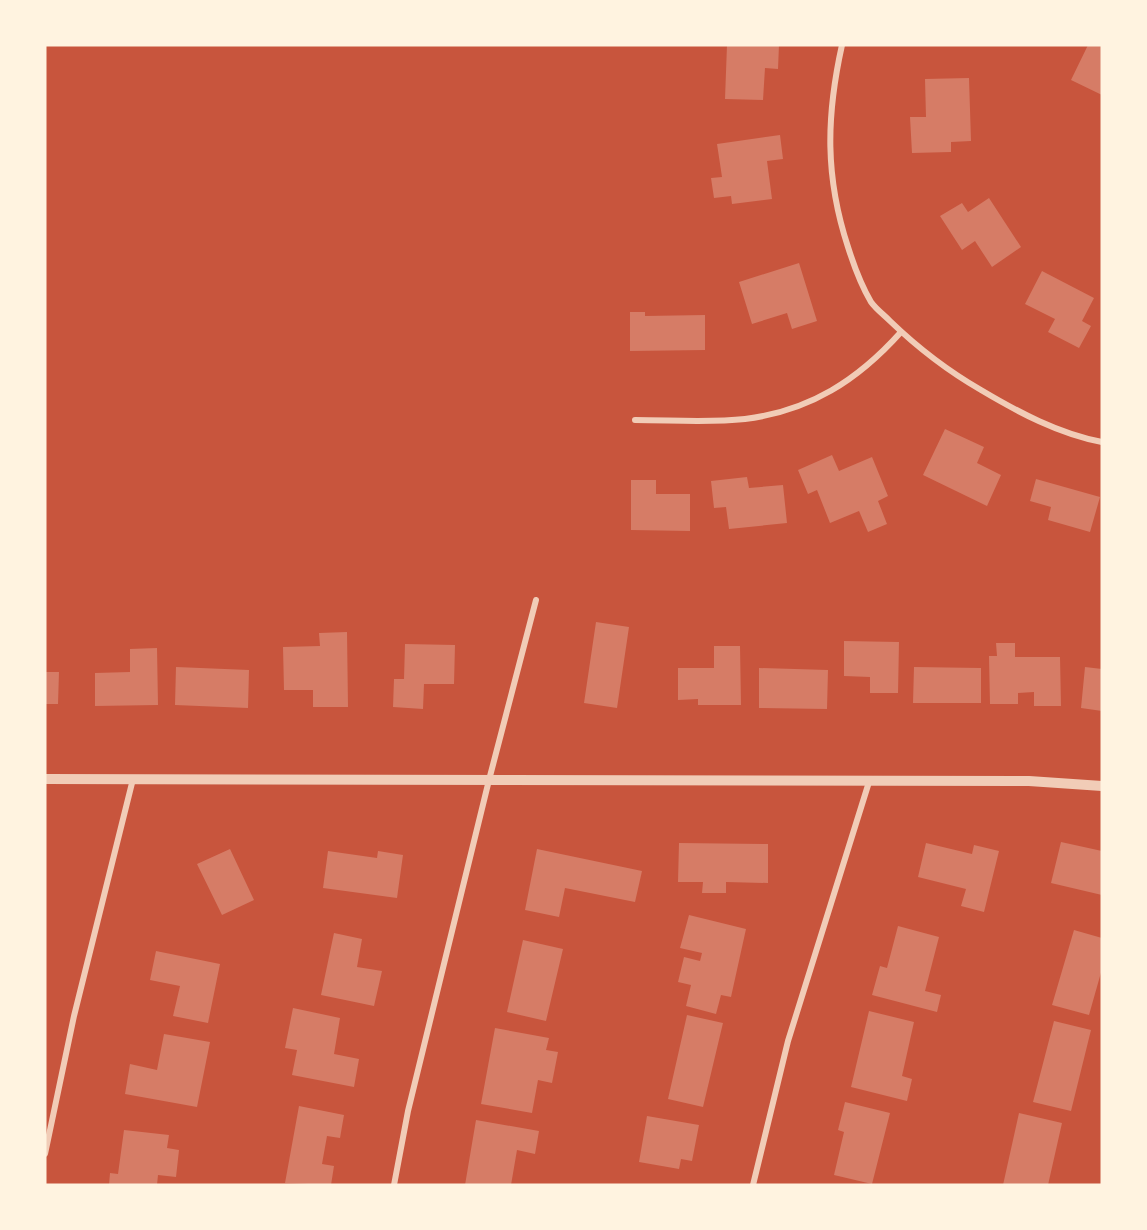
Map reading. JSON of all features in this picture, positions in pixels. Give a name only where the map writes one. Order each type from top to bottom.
[{"type":"street","points":[[842,45],[833,85],[830,128],[832,178],[840,224],[854,265],[872,303],[901,332],[957,376],[1002,403],[1044,423],[1088,440],[1102,442]]},
{"type":"street","points":[[635,420],[732,420],[785,411],[818,398],[851,380],[879,357],[901,332]]},
{"type":"street","points":[[394,1185],[408,1111],[489,780],[536,600]]},
{"type":"street","points":[[45,778],[1029,781],[1102,786]]},
{"type":"street","points":[[45,1154],[74,1016],[133,779]]},
{"type":"street","points":[[753,1185],[788,1041],[869,782]]},
{"type":"building","points":[[727,45],[779,45],[778,69],[765,68],[763,100],[725,99]]},
{"type":"building","points":[[1088,45],[1102,45],[1102,95],[1071,80]]},
{"type":"building","points":[[969,78],[971,141],[951,142],[951,152],[912,153],[910,117],[926,117],[925,79]]},
{"type":"building","points":[[780,135],[783,159],[767,161],[772,199],[732,204],[731,196],[714,198],[711,178],[722,177],[717,144]]},
{"type":"building","points":[[989,198],[1021,247],[992,267],[975,241],[962,250],[940,216],[962,203],[968,212]]},
{"type":"building","points":[[799,263],[817,321],[792,329],[787,313],[752,324],[739,282]]},
{"type":"building","points":[[1042,271],[1094,298],[1082,321],[1091,326],[1079,348],[1048,332],[1055,319],[1025,304]]},
{"type":"building","points":[[630,312],[645,312],[645,316],[705,315],[705,350],[630,351]]},
{"type":"building","points":[[945,429],[984,447],[977,463],[1001,475],[987,506],[923,475]]},
{"type":"building","points":[[832,455],[839,471],[872,457],[888,496],[878,501],[887,524],[868,532],[859,511],[830,523],[817,490],[808,494],[798,470]]},
{"type":"building","points":[[747,477],[749,488],[783,485],[787,523],[729,529],[726,507],[714,508],[711,481]]},
{"type":"building","points":[[1036,479],[1100,497],[1090,532],[1048,520],[1051,507],[1030,501]]},
{"type":"building","points":[[631,480],[656,480],[656,494],[690,494],[690,531],[631,530]]},
{"type":"building","points":[[596,622],[629,627],[617,708],[584,703]]},
{"type":"building","points":[[347,632],[348,707],[313,707],[313,690],[284,690],[283,647],[320,646],[319,633]]},
{"type":"building","points":[[844,641],[899,642],[898,693],[870,693],[870,677],[844,676]]},
{"type":"building","points":[[996,643],[1015,643],[1015,657],[1060,657],[1061,706],[1034,706],[1034,692],[1018,693],[1018,704],[990,704],[989,656],[997,656]]},
{"type":"building","points":[[405,644],[455,645],[454,684],[424,684],[423,709],[393,707],[394,679],[404,679]]},
{"type":"building","points":[[714,646],[740,646],[741,705],[698,705],[698,699],[678,700],[678,668],[714,668]]},
{"type":"building","points":[[157,648],[158,705],[95,706],[95,673],[130,672],[130,649]]},
{"type":"building","points":[[176,667],[249,670],[248,708],[175,705]]},
{"type":"building","points":[[914,667],[981,668],[981,703],[913,703]]},
{"type":"building","points":[[1085,667],[1102,669],[1102,711],[1081,708]]},
{"type":"building","points":[[759,668],[828,670],[827,709],[759,708]]},
{"type":"building","points":[[45,672],[59,672],[58,704],[45,704]]},
{"type":"building","points":[[1061,842],[1102,851],[1102,895],[1051,883]]},
{"type":"building","points":[[679,843],[768,844],[768,883],[726,882],[726,893],[702,893],[703,882],[678,882]]},
{"type":"building","points":[[926,843],[972,854],[974,845],[999,851],[984,912],[961,906],[966,889],[918,877]]},
{"type":"building","points":[[230,849],[254,900],[222,915],[197,864]]},
{"type":"building","points":[[537,849],[642,871],[635,902],[565,888],[559,917],[525,910]]},
{"type":"building","points":[[328,851],[377,858],[378,851],[403,855],[397,898],[323,888]]},
{"type":"building","points":[[689,915],[746,929],[731,997],[721,995],[716,1014],[686,1006],[691,985],[678,982],[684,957],[700,961],[702,953],[680,948]]},
{"type":"building","points":[[898,926],[939,937],[925,991],[941,995],[937,1012],[872,995],[880,966],[887,968]]},
{"type":"building","points":[[1074,930],[1102,938],[1102,969],[1089,1015],[1052,1005]]},
{"type":"building","points":[[334,933],[362,939],[357,967],[382,971],[374,1006],[321,995]]},
{"type":"building","points":[[523,940],[563,949],[546,1021],[507,1012]]},
{"type":"building","points":[[156,951],[220,964],[208,1023],[173,1016],[180,986],[150,980]]},
{"type":"building","points":[[293,1008],[340,1018],[334,1054],[359,1059],[354,1087],[292,1075],[297,1050],[285,1048]]},
{"type":"building","points":[[869,1011],[914,1022],[902,1076],[912,1079],[907,1101],[851,1087]]},
{"type":"building","points":[[687,1015],[723,1023],[703,1107],[668,1099]]},
{"type":"building","points":[[1054,1021],[1091,1030],[1071,1111],[1033,1102]]},
{"type":"building","points":[[495,1028],[549,1038],[546,1050],[558,1052],[552,1083],[538,1080],[532,1113],[481,1104]]},
{"type":"building","points":[[164,1034],[210,1042],[197,1107],[125,1094],[130,1064],[157,1070]]},
{"type":"building","points":[[845,1102],[890,1113],[872,1184],[834,1175],[844,1132],[838,1130]]},
{"type":"building","points":[[299,1106],[344,1115],[340,1138],[327,1136],[322,1164],[334,1166],[331,1185],[285,1183]]},
{"type":"building","points":[[1019,1113],[1062,1123],[1048,1185],[1003,1185]]},
{"type":"building","points":[[647,1116],[699,1125],[692,1161],[681,1159],[679,1169],[639,1162]]},
{"type":"building","points":[[476,1120],[539,1131],[535,1154],[517,1150],[511,1185],[465,1185]]},
{"type":"building","points":[[124,1130],[169,1135],[167,1148],[179,1150],[176,1177],[158,1175],[157,1185],[109,1185],[110,1173],[118,1174]]}]
